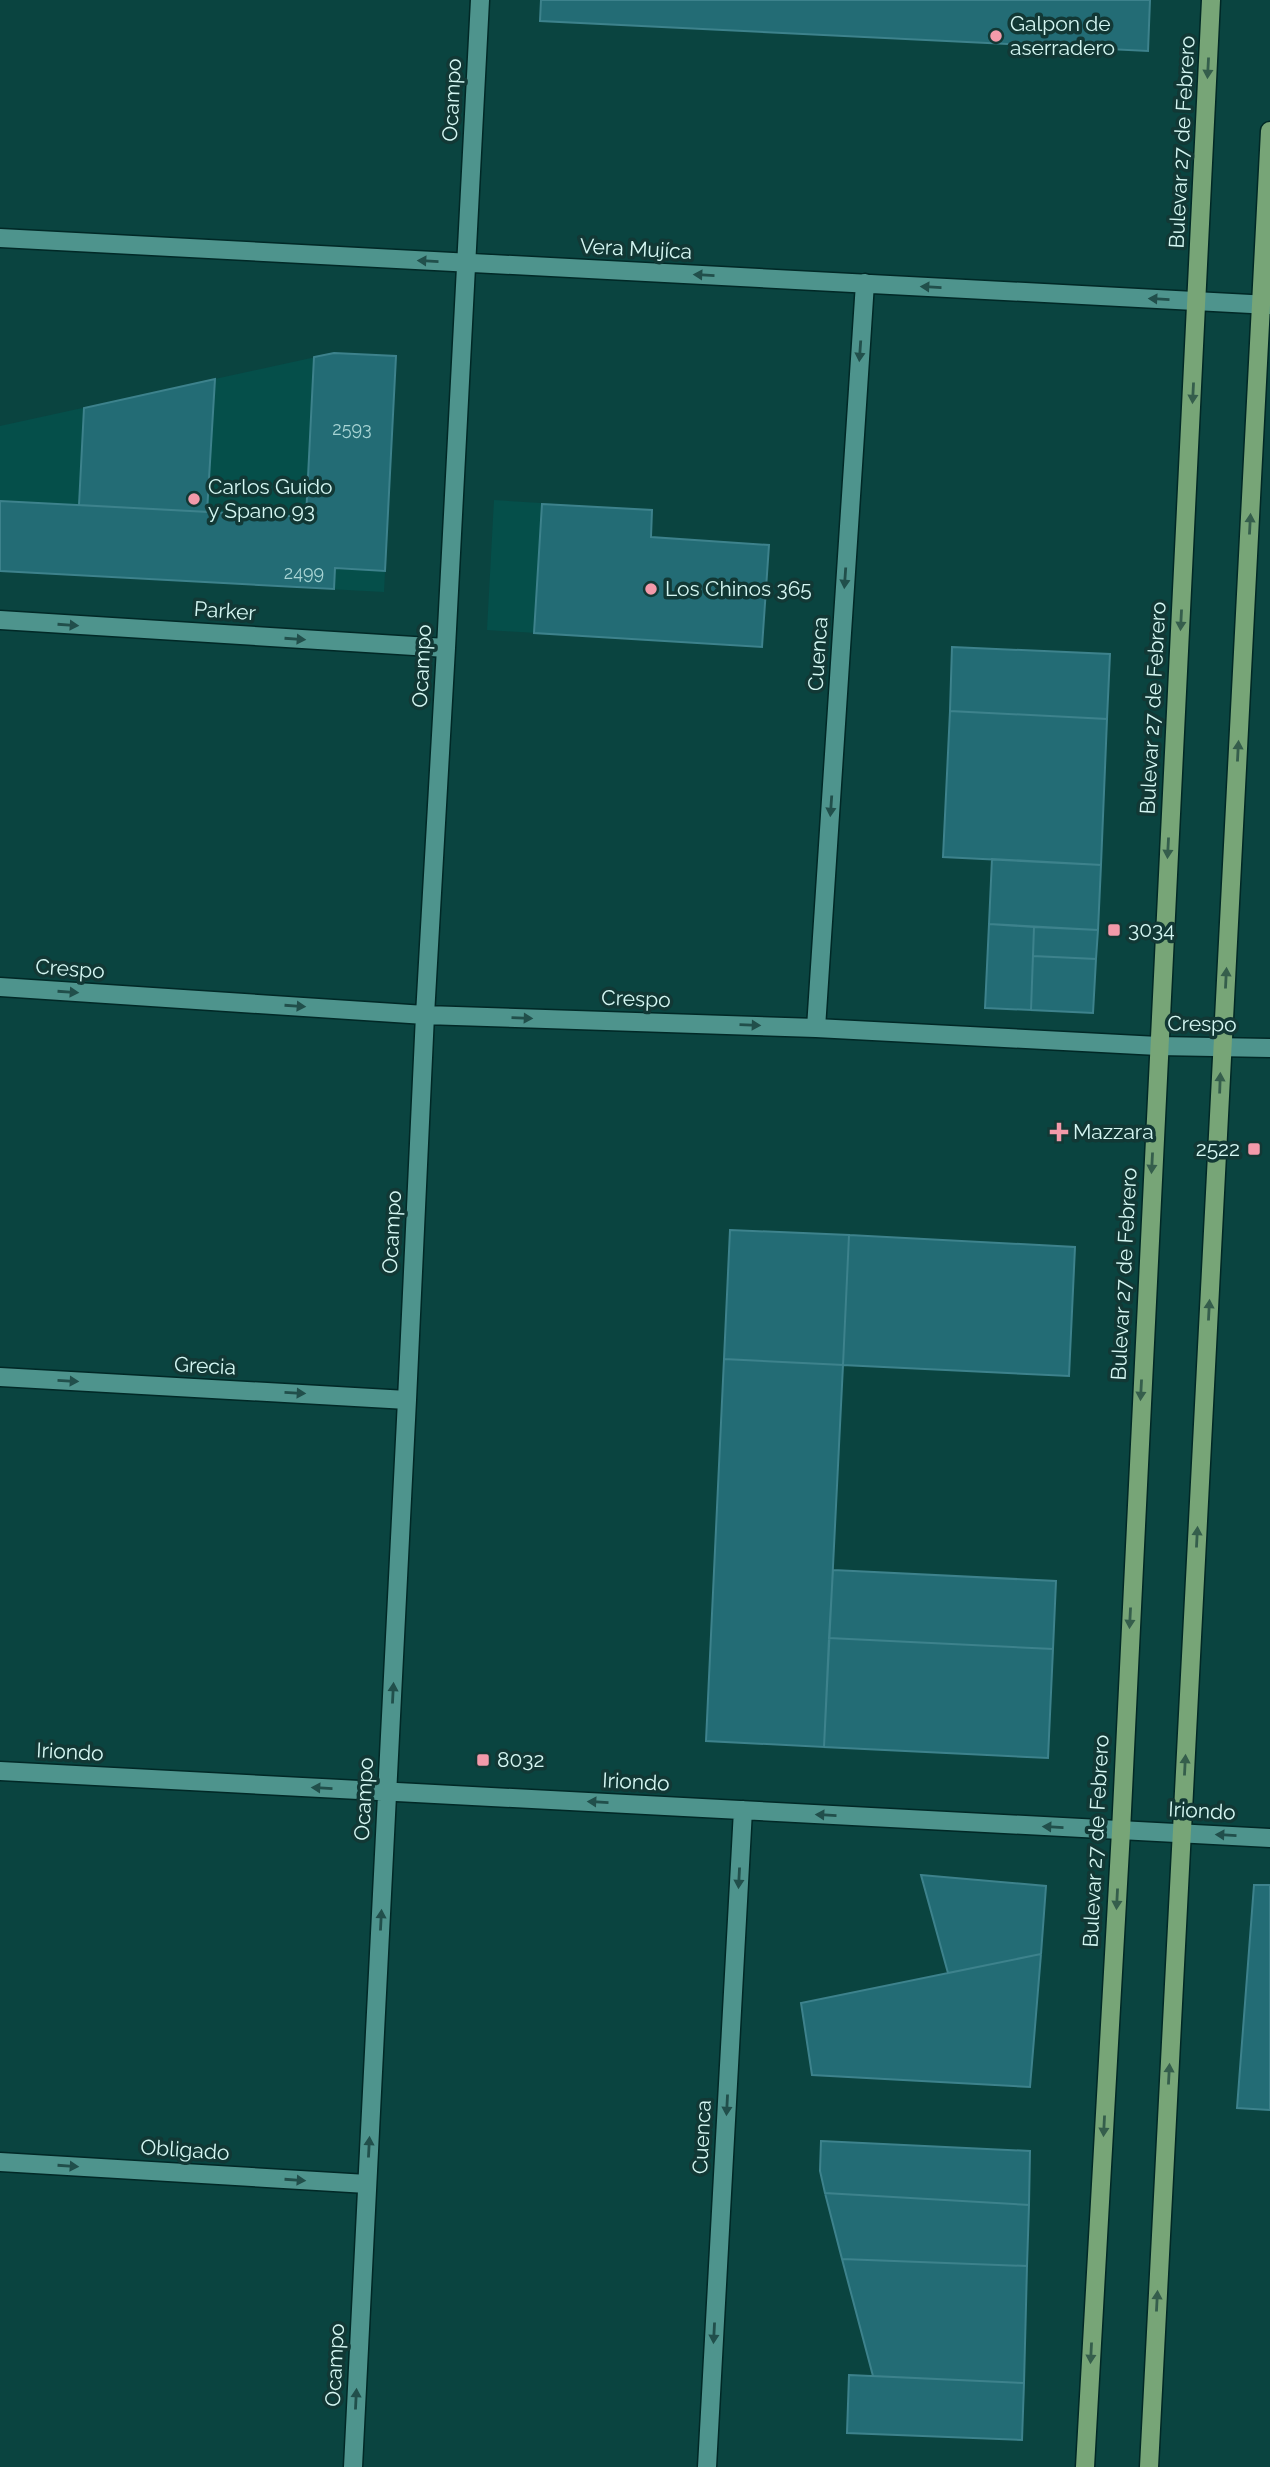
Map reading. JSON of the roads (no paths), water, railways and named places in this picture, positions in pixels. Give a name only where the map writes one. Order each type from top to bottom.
[{"type":"main road","name":"Bulevar 27 de Febrero","points":[[1085,2467],[1121,1831],[1211,0]]},
{"type":"main road","points":[[1149,2467],[1222,1046],[1266,305],[1270,131]]},
{"type":"street","name":"Ocampo","points":[[353,2467],[425,1015],[480,0]]},
{"type":"street","name":"Vera Mujíca","points":[[0,238],[1266,305]]},
{"type":"street","name":"Cuenca","points":[[816,1028],[864,283]]},
{"type":"street","name":"Parker","points":[[0,620],[446,648]]},
{"type":"street","name":"Crespo","points":[[0,987],[425,1015],[816,1028],[1158,1046],[1270,1048]]},
{"type":"street","name":"Grecia","points":[[0,1377],[408,1400]]},
{"type":"street","name":"Iriondo","points":[[0,1771],[1270,1838]]},
{"type":"street","name":"Cuenca","points":[[707,2467],[743,1810]]},
{"type":"street","name":"Obligado","points":[[0,2162],[367,2184]]},
{"type":"place","name":"Galpon de aserradero","points":[[996,36]]},
{"type":"place","name":"Carlos Guido y Spano 93","points":[[194,499]]},
{"type":"place","name":"Los Chinos 365","points":[[651,589]]},
{"type":"place","name":"3034","points":[[1114,930]]},
{"type":"place","name":"Mazzara","points":[[1059,1132]]},
{"type":"place","name":"2522","points":[[1254,1149]]},
{"type":"place","name":"8032","points":[[483,1760]]}]
